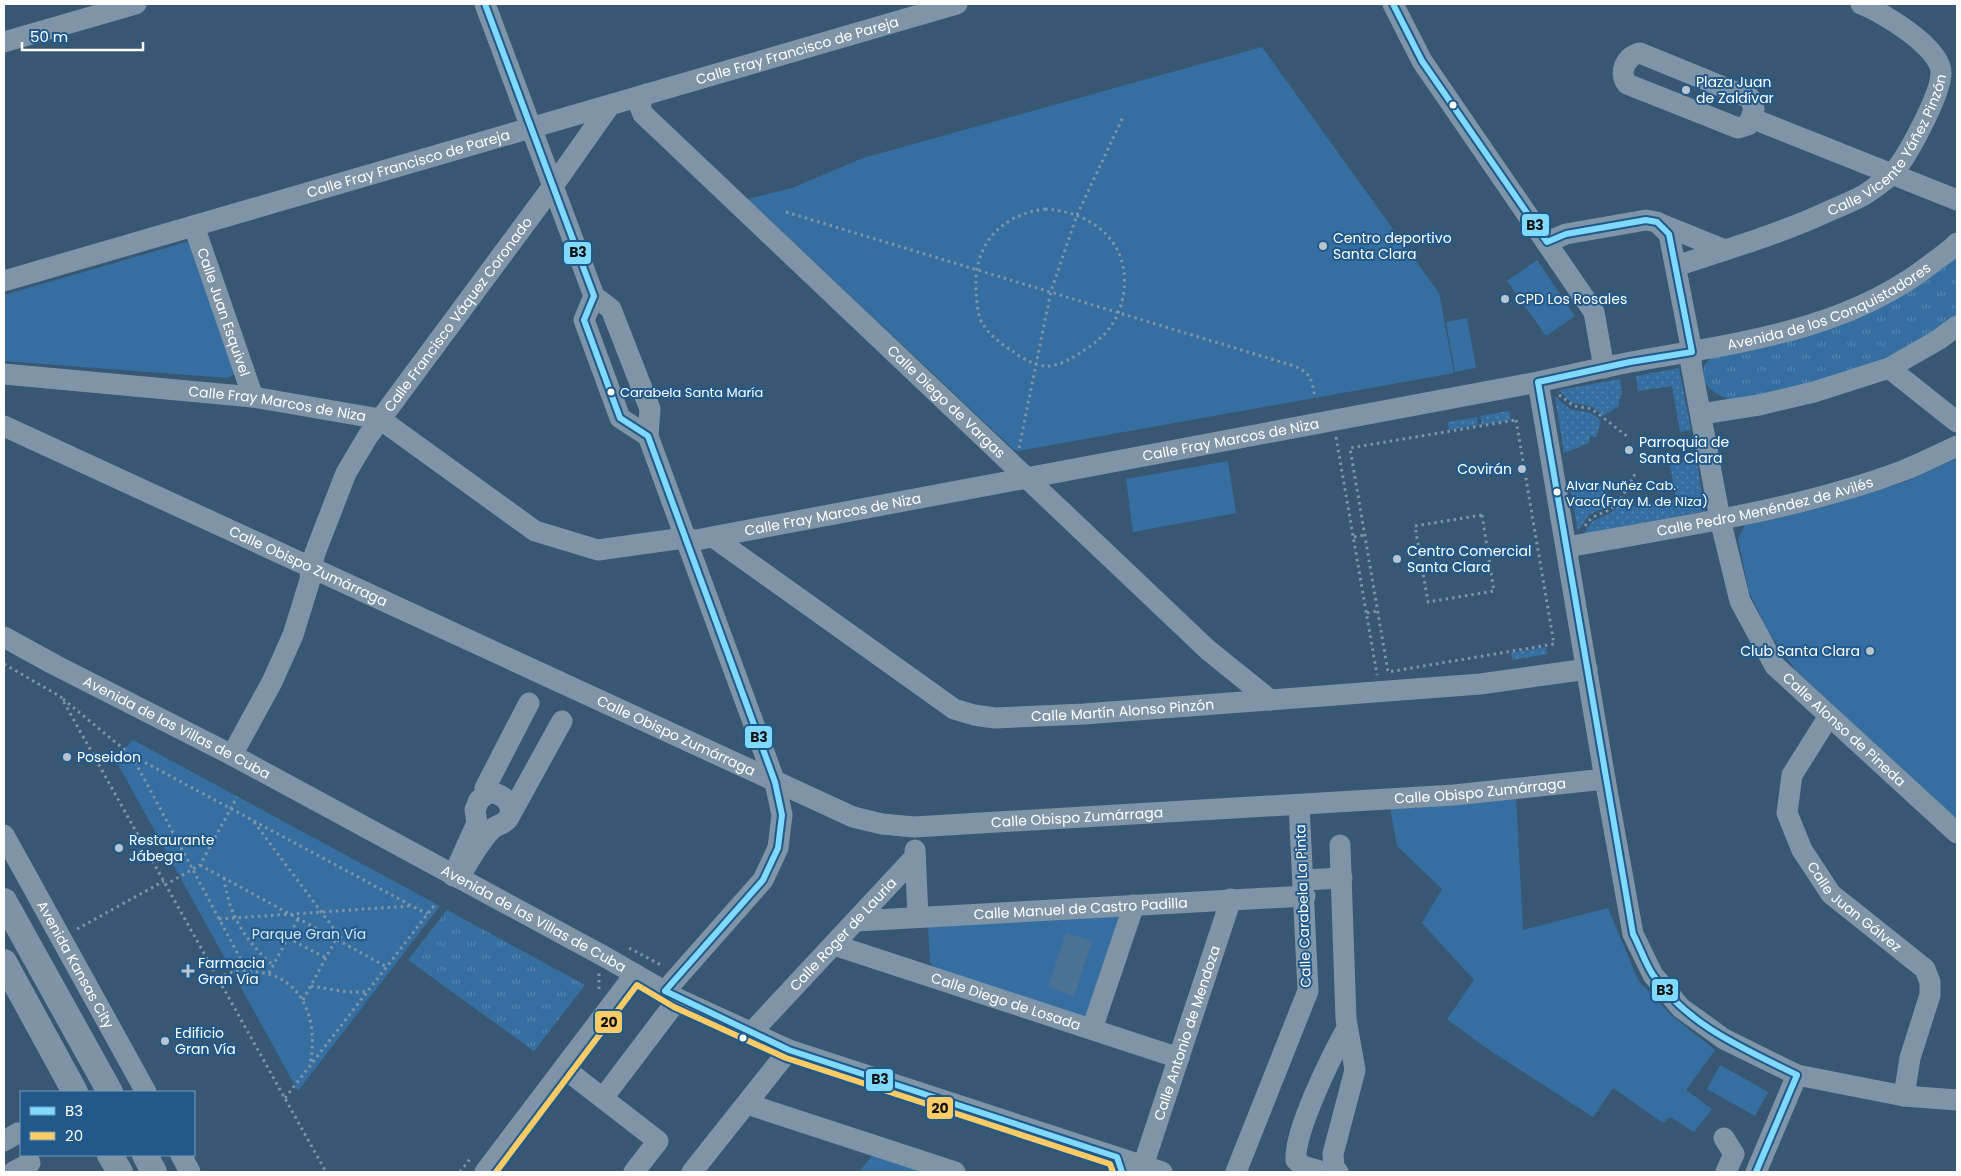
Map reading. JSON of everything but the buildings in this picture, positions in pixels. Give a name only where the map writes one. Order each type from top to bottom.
[{"type":"main road","points":[[4,900],[109,1091]]},
{"type":"main road","points":[[4,962],[75,1091]]},
{"type":"main road","points":[[111,1156],[120,1172]]},
{"type":"main road","points":[[146,1156],[154,1172]]},
{"type":"street","points":[[4,42],[136,4]]},
{"type":"street","points":[[485,4],[594,296],[612,310],[650,409],[648,436],[775,782],[782,814],[778,848],[763,880],[672,995],[603,1098]]},
{"type":"street","name":"Calle Fray Francisco de Pareja","points":[[4,281],[956,4]]},
{"type":"street","points":[[1393,4],[1422,60],[1594,312],[1604,368]]},
{"type":"street","name":"Calle Vicente Yáñez Pinzón","points":[[1676,266],[1805,222],[1863,195],[1892,174],[1920,133],[1942,73],[1936,58],[1908,30],[1872,8],[1861,4]]},
{"type":"street","points":[[1640,53],[1750,98],[1756,119],[1748,125],[1738,128],[1626,84],[1623,80],[1623,71],[1628,59],[1634,54],[1640,53]]},
{"type":"street","name":"Calle Diego de Vargas","points":[[646,94],[639,104],[643,114],[1208,650],[1270,700]]},
{"type":"street","name":"Calle Francisco Váquez Coronado","points":[[232,755],[272,682],[293,635],[310,580],[311,567],[346,473],[380,419],[553,186],[610,105]]},
{"type":"street","points":[[1756,119],[1957,200]]},
{"type":"street","points":[[1547,242],[1566,234],[1646,220],[1657,222],[1725,250]]},
{"type":"street","name":"Calle Alonso de Pineda","points":[[1657,222],[1669,234],[1692,352],[1691,364],[1720,520],[1740,601],[1776,666],[1957,833]]},
{"type":"street","name":"Calle Juan Esquivel","points":[[194,226],[253,397]]},
{"type":"street","name":"Avenida de los Conquistadores","points":[[1692,352],[1801,329],[1867,304],[1910,281],[1957,243]]},
{"type":"street","points":[[594,296],[584,320],[620,418],[648,436]]},
{"type":"street","points":[[1701,414],[1759,405],[1814,392],[1889,368],[1938,340],[1957,326]]},
{"type":"street","name":"Calle Fray Marcos de Niza","points":[[4,374],[253,397],[380,419],[535,531],[598,550],[684,538],[696,540],[713,537],[1692,352]]},
{"type":"street","points":[[1889,368],[1957,422]]},
{"type":"street","points":[[1538,382],[1573,540],[1586,669],[1633,934],[1653,975],[1681,1008],[1724,1038],[1798,1075],[1904,1096],[1957,1100]]},
{"type":"street","name":"Calle Obispo Zumárraga","points":[[4,426],[775,782],[853,817],[882,824],[914,827],[1299,805],[1454,795],[1604,779]]},
{"type":"street","name":"Calle Pedro Menéndez de Avilés","points":[[1573,540],[1720,520],[1813,499],[1903,471],[1957,446]]},
{"type":"street","name":"Calle Martín Alonso Pinzón","points":[[713,537],[954,709],[974,715],[995,718],[1084,714],[1380,693],[1480,684],[1586,669]]},
{"type":"street","name":"Avenida de las Villas de Cuba","points":[[4,637],[232,755],[672,995],[751,1033],[790,1050],[1120,1165],[1152,1169]]},
{"type":"street","points":[[485,788],[529,704]]},
{"type":"street","name":"Calle Juan Gálvez","points":[[1829,716],[1792,775],[1787,813],[1802,850],[1831,894],[1925,969],[1930,982],[1930,995],[1910,1058],[1904,1096]]},
{"type":"street","points":[[456,877],[490,831],[503,824],[508,818],[562,721]]},
{"type":"street","points":[[456,877],[477,823],[475,810],[479,800],[488,793],[500,794],[508,801],[510,813],[508,818]]},
{"type":"street","name":"Calle Carabela La Pinta","points":[[1236,1172],[1308,991],[1299,805]]},
{"type":"street","points":[[914,827],[918,917]]},
{"type":"street","name":"Avenida Kansas City","points":[[4,835],[145,1091]]},
{"type":"street","points":[[1338,1172],[1334,1167],[1333,1154],[1355,1070],[1347,1028],[1340,845]]},
{"type":"street","name":"Calle Roger de Lauria","points":[[751,1033],[915,857]]},
{"type":"street","name":"Calle Manuel de Castro Padilla","points":[[856,921],[1231,899],[1304,888],[1342,878]]},
{"type":"street","name":"Calle Antonio de Mendoza","points":[[1152,1169],[1178,1058],[1231,899]]},
{"type":"street","points":[[1092,1029],[1134,905]]},
{"type":"street","name":"Calle Diego de Losada","points":[[834,945],[1178,1058]]},
{"type":"street","points":[[485,1172],[565,1069],[635,974]]},
{"type":"street","points":[[1324,1172],[1303,1166],[1296,1160],[1296,1151],[1304,1124],[1335,1051],[1347,1028]]},
{"type":"street","points":[[692,1172],[790,1050]]},
{"type":"street","points":[[565,1069],[658,1141],[634,1172]]},
{"type":"street","points":[[1756,1172],[1798,1075]]},
{"type":"street","points":[[747,1104],[955,1172]]},
{"type":"street","points":[[1724,1138],[1734,1154],[1726,1172]]},
{"type":"street","points":[[182,1156],[190,1172]]},
{"type":"street","points":[[4,1166],[7,1172]]},
{"type":"path","points":[[1018,451],[1051,291],[1077,215],[1123,117]]},
{"type":"path","points":[[1045,208],[1061,210],[1090,221],[1112,241],[1119,254],[1123,268],[1123,297],[1112,324],[1103,335],[1080,354],[1058,364],[1045,366],[1036,364],[1001,344],[981,322],[977,306],[977,268],[990,238],[1000,226],[1014,217],[1029,211],[1045,208]]},
{"type":"path","points":[[786,212],[977,268],[1303,369],[1313,384],[1315,398]]},
{"type":"path","points":[[1557,393],[1568,404],[1588,408],[1596,412],[1628,437]]},
{"type":"path","points":[[1334,420],[1380,693]]},
{"type":"path","points":[[1516,420],[1554,644],[1388,672],[1365,535],[1350,448],[1516,420]]},
{"type":"path","points":[[1573,540],[1596,514],[1610,510],[1615,506],[1636,474]]},
{"type":"path","points":[[1482,515],[1494,591],[1428,602],[1415,526],[1482,515]]},
{"type":"path","points":[[1354,537],[1365,535]]},
{"type":"path","points":[[1367,613],[1378,611]]},
{"type":"path","points":[[4,664],[61,697],[131,755],[427,914]]},
{"type":"path","points":[[61,697],[326,1172]]},
{"type":"path","points":[[131,755],[191,870],[247,971]]},
{"type":"path","points":[[61,938],[200,865],[237,796]]},
{"type":"path","points":[[254,821],[345,944]]},
{"type":"path","points":[[200,865],[387,967]]},
{"type":"path","points":[[224,878],[227,899],[235,918],[259,954],[273,965]]},
{"type":"path","points":[[284,1098],[436,904]]},
{"type":"path","points":[[218,919],[411,906]]},
{"type":"path","points":[[269,973],[298,918]]},
{"type":"path","points":[[288,938],[326,958]]},
{"type":"path","points":[[303,1000],[336,939]]},
{"type":"path","points":[[627,946],[667,967]]},
{"type":"path","points":[[218,978],[232,971],[247,971],[269,973],[290,984],[303,1000],[312,1022],[314,1046],[310,1067]]},
{"type":"path","points":[[310,986],[367,992]]},
{"type":"green space","points":[[1262,47],[1439,293],[1454,373],[1018,451],[1013,449],[748,199],[792,188],[863,158]]},
{"type":"green space","points":[[190,241],[236,373],[228,378],[4,361],[4,295]]},
{"type":"green space","points":[[1957,251],[1957,319],[1939,331],[1858,371],[1740,402],[1718,395],[1703,379],[1704,366],[1711,357],[1761,346]]},
{"type":"green space","points":[[1537,260],[1575,316],[1546,336],[1507,281]]},
{"type":"green space","points":[[1467,318],[1476,368],[1455,372],[1446,322]]},
{"type":"green space","points":[[1679,368],[1691,430],[1680,432],[1672,386],[1638,391],[1636,376]]},
{"type":"green space","points":[[1620,379],[1622,394],[1619,399],[1619,406],[1603,416],[1592,407],[1570,401],[1559,390]]},
{"type":"green space","points":[[1555,396],[1567,407],[1588,412],[1601,421],[1596,437],[1590,436],[1589,443],[1564,453]]},
{"type":"green space","points":[[1509,411],[1511,420],[1482,425],[1480,416]]},
{"type":"green space","points":[[1477,417],[1478,425],[1449,430],[1448,422]]},
{"type":"green space","points":[[1696,457],[1705,511],[1583,534],[1593,521],[1612,512],[1621,503],[1636,507],[1676,499],[1670,465],[1683,463],[1683,460]]},
{"type":"green space","name":"Club Santa Clara","points":[[1957,458],[1957,819],[1796,671],[1768,631],[1749,592],[1738,539],[1744,524],[1824,507],[1905,482]]},
{"type":"green space","points":[[1228,461],[1236,513],[1133,532],[1126,479]]},
{"type":"green space","points":[[1569,481],[1599,482],[1608,494],[1615,499],[1608,507],[1591,514],[1578,531]]},
{"type":"green space","points":[[1546,647],[1547,654],[1512,660],[1511,653]]},
{"type":"green space","name":"Parque Gran Vía","points":[[133,740],[440,906],[298,1091],[115,759]]},
{"type":"green space","points":[[1516,795],[1523,930],[1608,908],[1638,980],[1671,1015],[1715,1050],[1686,1090],[1712,1109],[1694,1132],[1670,1117],[1663,1123],[1613,1088],[1593,1117],[1483,1046],[1447,1019],[1474,980],[1422,923],[1442,889],[1397,846],[1390,808]]},
{"type":"green space","points":[[447,910],[585,985],[534,1051],[408,960]]},
{"type":"green space","points":[[1116,915],[1119,919],[1087,1018],[934,967],[930,962],[928,926]]},
{"type":"green space","points":[[1720,1065],[1768,1092],[1755,1116],[1707,1089]]},
{"type":"green space","points":[[875,1152],[935,1172],[859,1172]]},
{"type":"shaded area","points":[[1066,933],[1092,941],[1074,996],[1048,987]]},
{"type":"transit line","name":"B3","points":[[485,4],[594,296],[584,320],[620,418],[648,436],[775,782],[782,815],[778,848],[763,880],[665,991],[789,1050],[1117,1157],[1122,1172]]},
{"type":"transit line","name":"B3","points":[[1393,4],[1422,61],[1547,242],[1566,234],[1646,220],[1657,222],[1669,234],[1692,352],[1630,362],[1538,382],[1633,934],[1653,975],[1667,993],[1683,1008],[1719,1034],[1757,1056],[1797,1075],[1756,1172]]},
{"type":"transit line","name":"20","points":[[496,1172],[637,985],[674,1007],[786,1058],[1110,1164],[1113,1172]]},
{"type":"place","name":"Plaza Juan de Zaldívar","points":[[1686,90]]},
{"type":"place","name":"Centro deportivo Santa Clara","points":[[1323,246]]},
{"type":"place","name":"CPD Los Rosales","points":[[1505,299]]},
{"type":"place","name":"Carabela Santa María","points":[[611,392]]},
{"type":"place","name":"Parroquia de Santa Clara","points":[[1629,450]]},
{"type":"place","name":"Covirán","points":[[1522,469]]},
{"type":"place","name":"Alvar Nuñez Cab. Vaca(Fray M. de Niza)","points":[[1557,492]]},
{"type":"place","name":"Centro Comercial Santa Clara","points":[[1397,559]]},
{"type":"place","name":"Club Santa Clara","points":[[1870,651]]},
{"type":"place","name":"Poseidon","points":[[67,757]]},
{"type":"place","name":"Restaurante Jábega","points":[[119,848]]},
{"type":"place","name":"Farmacia Gran Vía","points":[[188,971]]},
{"type":"place","name":"Edificio Gran Vía","points":[[165,1041]]}]
